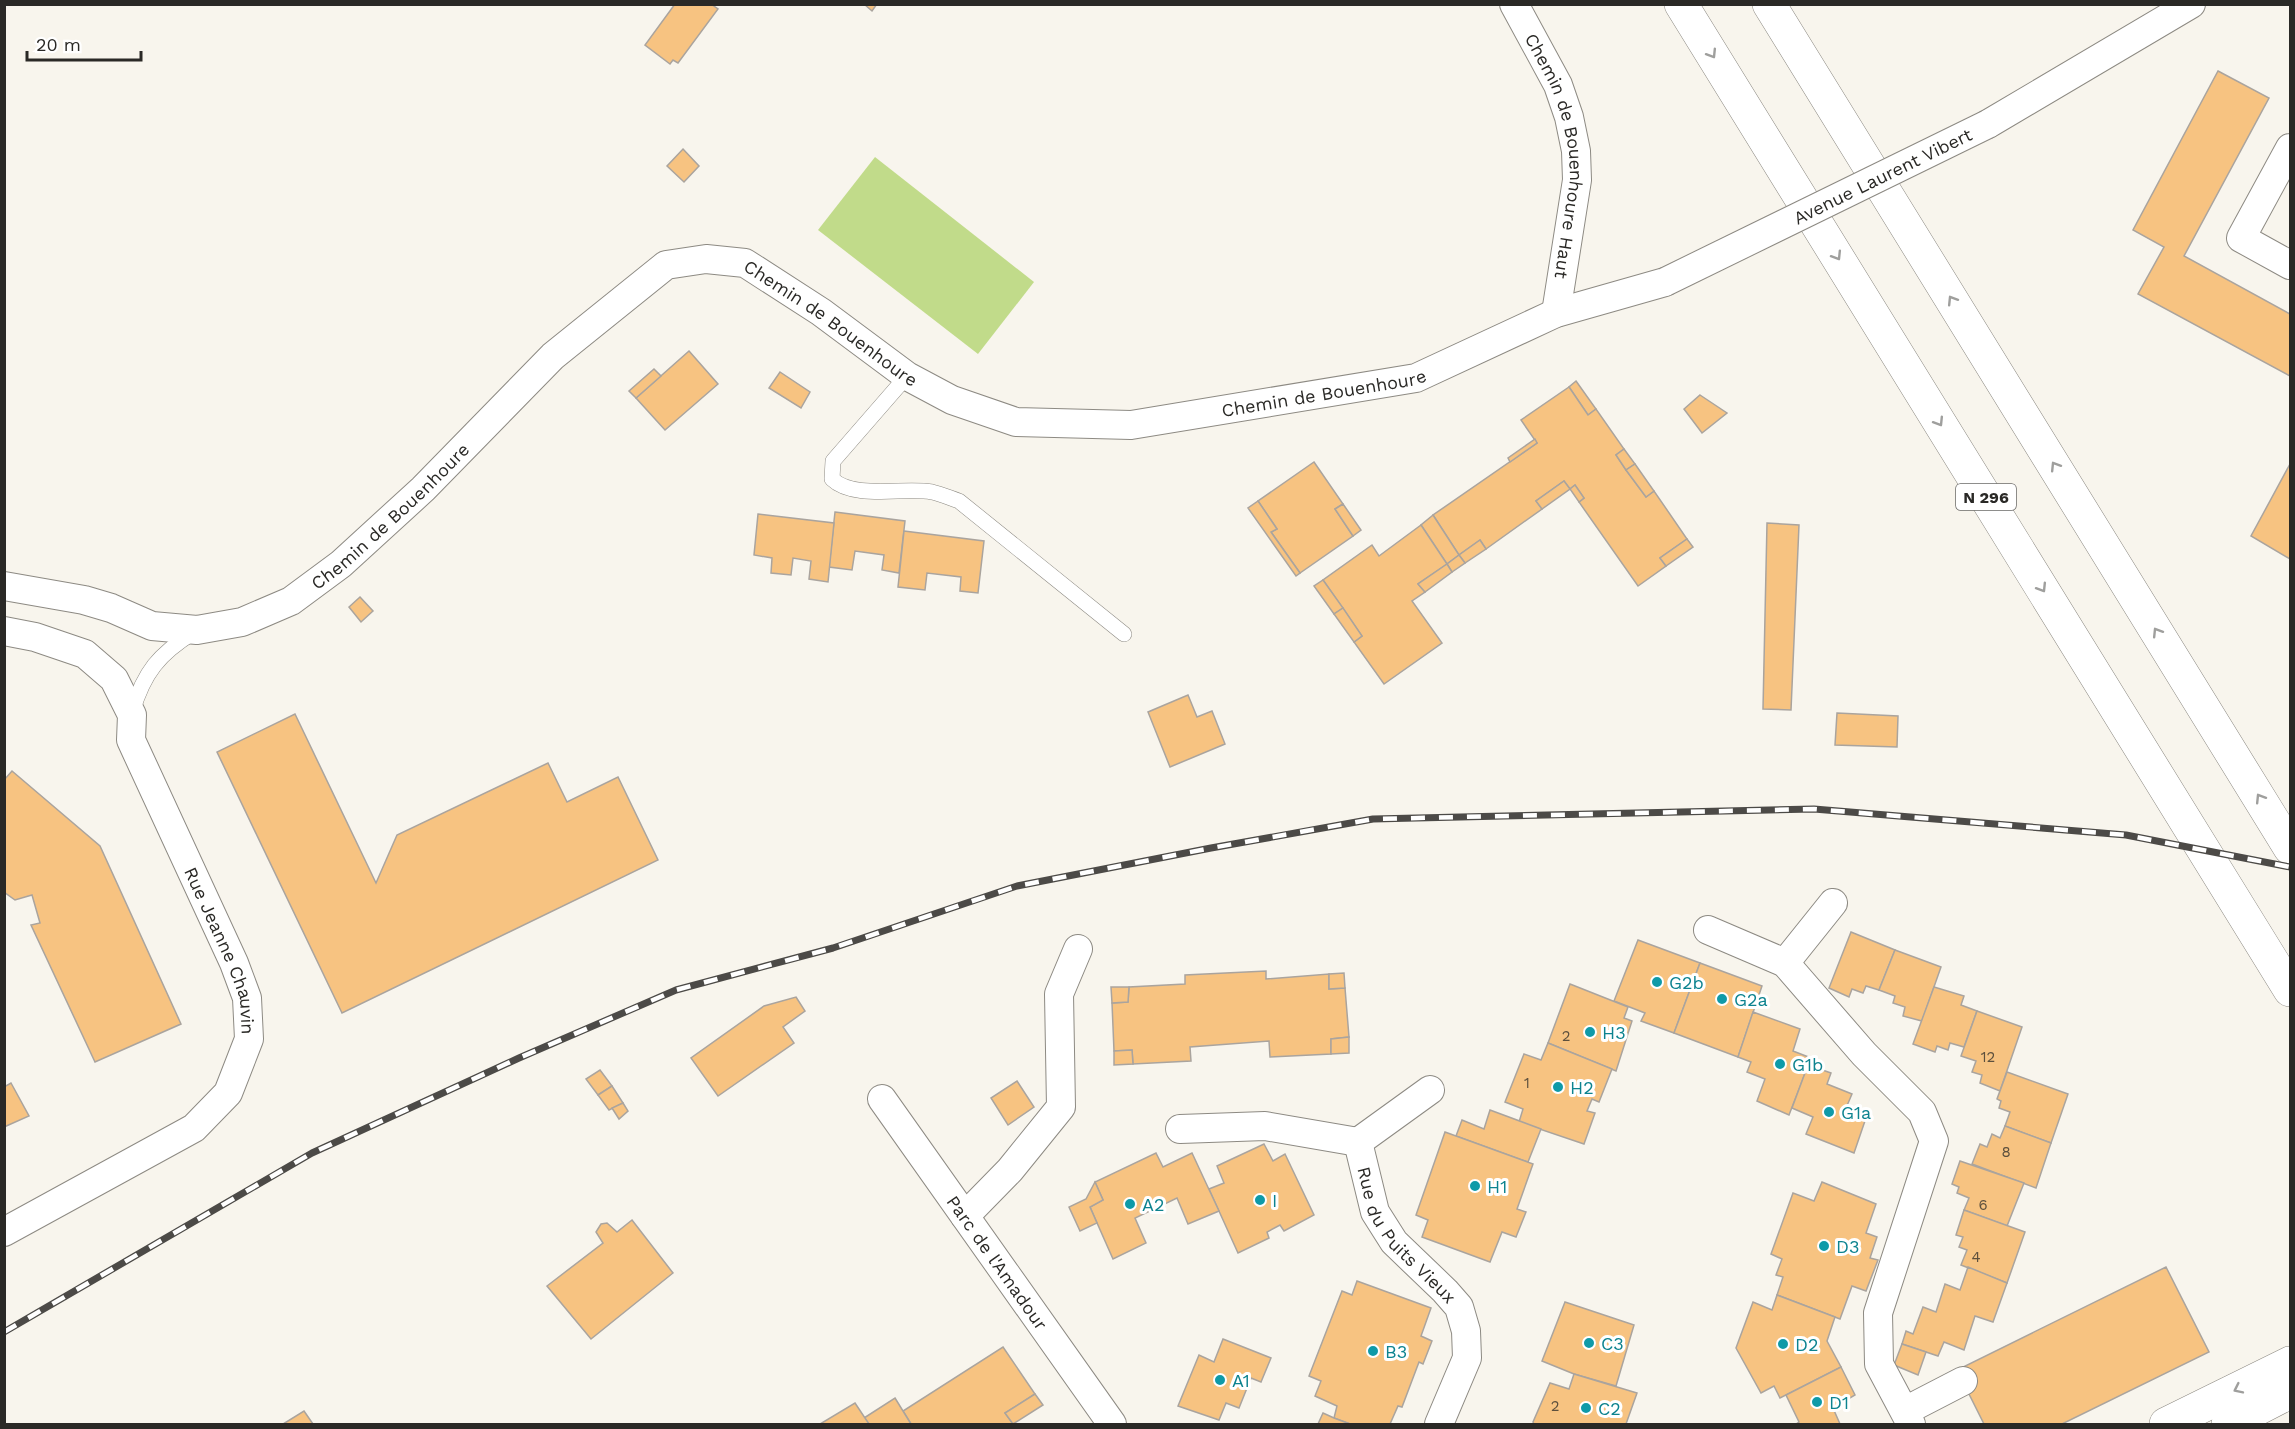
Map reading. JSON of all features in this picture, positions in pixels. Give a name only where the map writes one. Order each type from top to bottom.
[{"type":"main road","name":"N 296","points":[[1682,4],[2290,990]]},
{"type":"main road","points":[[1769,4],[2290,848]]},
{"type":"main road","points":[[2166,1425],[2290,1363]]},
{"type":"main road","points":[[2228,1425],[2290,1392]]},
{"type":"street","name":"Chemin de Bouenhoure Haut","points":[[1514,4],[1558,86],[1569,117],[1576,151],[1577,180],[1556,313]]},
{"type":"street","name":"Avenue Laurent Vibert","points":[[1556,313],[1665,282],[1988,124],[2191,4]]},
{"type":"street","points":[[2290,148],[2241,238],[2290,265]]},
{"type":"street","name":"Chemin de Bouenhoure","points":[[4,586],[84,600],[111,608],[152,626],[197,630],[242,622],[291,601],[341,564],[423,489],[553,356],[666,265],[705,259],[745,263],[820,312],[906,376],[952,400],[1016,422],[1131,425],[1416,378],[1556,313]]},
{"type":"street","name":"Rue Jeanne Chauvin","points":[[4,631],[35,636],[85,654],[114,679],[132,715],[131,740],[234,963],[247,998],[249,1039],[228,1093],[194,1128],[4,1232]]},
{"type":"street","points":[[1785,963],[1833,903]]},
{"type":"street","points":[[1708,930],[1785,963],[1864,1054],[1922,1112],[1934,1141],[1878,1313],[1879,1364],[1908,1418],[1963,1381]]},
{"type":"street","points":[[964,1216],[1010,1170],[1060,1107],[1059,994],[1078,949]]},
{"type":"street","name":"Rue du Puits Vieux","points":[[1180,1129],[1265,1126],[1358,1143],[1431,1090]]},
{"type":"street","name":"Parc de l'Amadour","points":[[882,1099],[1112,1425]]},
{"type":"street","name":"Rue du Puits Vieux","points":[[1358,1143],[1375,1212],[1394,1242],[1459,1307],[1466,1331],[1467,1358],[1439,1425]]},
{"type":"lane","points":[[906,376],[833,461],[832,479],[839,485],[861,490],[931,492],[959,501],[1124,634]]},
{"type":"lane","points":[[132,715],[140,687],[154,664],[173,646],[197,630]]},
{"type":"green space","points":[[875,157],[1034,282],[978,354],[818,230]]},
{"type":"building","points":[[675,4],[711,4],[718,9],[678,63],[673,60],[670,64],[645,45]]},
{"type":"building","points":[[864,4],[877,4],[872,11]]},
{"type":"building","points":[[2218,71],[2269,98],[2184,256],[2290,314],[2290,376],[2138,294],[2164,247],[2133,230]]},
{"type":"building","points":[[683,149],[699,166],[684,182],[667,166]]},
{"type":"building","points":[[689,351],[718,384],[665,430],[636,398]]},
{"type":"building","points":[[654,369],[661,376],[636,398],[629,391]]},
{"type":"building","points":[[780,372],[810,392],[801,408],[769,388]]},
{"type":"building","points":[[1576,381],[1596,409],[1588,415],[1569,387]]},
{"type":"building","points":[[1569,387],[1588,415],[1596,409],[1624,449],[1616,455],[1626,470],[1646,497],[1654,491],[1687,539],[1660,558],[1666,566],[1638,586],[1579,502],[1584,498],[1575,485],[1570,489],[1564,481],[1536,501],[1542,509],[1486,549],[1480,540],[1459,555],[1433,515],[1537,443],[1521,420]]},
{"type":"building","points":[[1700,395],[1727,413],[1702,433],[1684,409]]},
{"type":"building","points":[[1535,439],[1537,443],[1510,462],[1508,458]]},
{"type":"building","points":[[1624,449],[1635,464],[1626,470],[1616,455]]},
{"type":"building","points":[[1314,462],[1343,504],[1335,509],[1353,536],[1300,573],[1271,532],[1277,529],[1258,501]]},
{"type":"building","points":[[1635,464],[1654,491],[1646,497],[1626,470]]},
{"type":"building","points":[[2290,464],[2290,559],[2251,536]]},
{"type":"building","points":[[1564,481],[1570,489],[1542,509],[1536,501]]},
{"type":"building","points":[[1575,485],[1584,498],[1579,502],[1570,489]]},
{"type":"building","points":[[1258,501],[1277,529],[1271,532],[1300,573],[1296,576],[1248,508]]},
{"type":"building","points":[[1343,504],[1361,530],[1353,536],[1335,509]]},
{"type":"building","points":[[835,512],[905,521],[899,573],[882,570],[884,555],[855,551],[852,570],[829,567]]},
{"type":"building","points":[[758,514],[834,523],[828,582],[809,579],[811,561],[793,558],[791,575],[771,573],[772,558],[754,555]]},
{"type":"building","points":[[1433,515],[1459,555],[1447,564],[1421,525]]},
{"type":"building","points":[[1767,523],[1799,525],[1791,710],[1763,709]]},
{"type":"building","points":[[1421,525],[1447,564],[1418,584],[1425,592],[1412,601],[1442,643],[1384,684],[1354,642],[1362,636],[1323,580],[1372,545],[1379,556]]},
{"type":"building","points":[[904,531],[984,541],[978,593],[960,591],[961,577],[927,573],[925,590],[898,587]]},
{"type":"building","points":[[1687,539],[1693,547],[1666,566],[1660,558]]},
{"type":"building","points":[[1480,540],[1486,549],[1465,563],[1459,555]]},
{"type":"building","points":[[1459,555],[1465,563],[1452,572],[1447,564]]},
{"type":"building","points":[[1447,564],[1452,572],[1425,592],[1418,584]]},
{"type":"building","points":[[1323,580],[1343,608],[1334,614],[1314,586]]},
{"type":"building","points":[[360,597],[373,611],[361,622],[349,607]]},
{"type":"building","points":[[1343,608],[1362,636],[1354,642],[1334,614]]},
{"type":"building","points":[[1188,695],[1197,717],[1212,711],[1225,744],[1170,767],[1148,712]]},
{"type":"building","points":[[1837,713],[1898,716],[1897,747],[1835,745]]},
{"type":"building","points":[[295,714],[376,883],[397,835],[548,763],[567,802],[618,777],[658,860],[342,1013],[217,752]]},
{"type":"building","points":[[12,771],[100,846],[181,1024],[95,1062],[31,925],[40,923],[32,895],[15,900],[4,892],[4,780]]},
{"type":"building","points":[[1851,932],[1895,950],[1879,990],[1866,986],[1863,993],[1852,989],[1849,997],[1829,988]]},
{"type":"building","name":"G2b","points":[[1638,940],[1700,963],[1674,1033],[1641,1021],[1645,1013],[1614,1001]]},
{"type":"building","points":[[1895,950],[1941,967],[1922,1021],[1903,1016],[1905,1007],[1893,1003],[1895,996],[1879,990]]},
{"type":"building","name":"G2a","points":[[1700,963],[1762,986],[1738,1057],[1674,1033]]},
{"type":"building","points":[[1266,971],[1266,979],[1329,974],[1329,989],[1345,988],[1349,1037],[1331,1039],[1331,1054],[1270,1057],[1269,1041],[1190,1047],[1191,1061],[1133,1064],[1132,1050],[1114,1051],[1112,1003],[1128,1002],[1129,987],[1185,984],[1185,975]]},
{"type":"building","points":[[1344,973],[1345,988],[1329,989],[1329,974]]},
{"type":"building","name":"H3","points":[[1570,984],[1628,1007],[1624,1018],[1632,1021],[1616,1071],[1548,1043]]},
{"type":"building","points":[[1111,987],[1129,987],[1128,1002],[1112,1003]]},
{"type":"building","points":[[1934,987],[1964,996],[1961,1005],[1977,1011],[1964,1047],[1950,1043],[1948,1050],[1937,1046],[1935,1052],[1913,1044]]},
{"type":"building","points":[[796,997],[805,1011],[783,1027],[794,1043],[718,1096],[691,1058],[764,1006]]},
{"type":"building","points":[[1977,1011],[2022,1027],[2000,1091],[1980,1083],[1982,1075],[1972,1072],[1976,1061],[1961,1056]]},
{"type":"building","name":"G1b","points":[[1753,1012],[1800,1029],[1793,1051],[1811,1058],[1789,1115],[1757,1101],[1765,1079],[1747,1072],[1751,1062],[1738,1057]]},
{"type":"building","points":[[1349,1037],[1349,1053],[1331,1054],[1331,1039]]},
{"type":"building","name":"H2","points":[[1548,1043],[1612,1069],[1599,1102],[1592,1099],[1587,1111],[1595,1113],[1584,1144],[1519,1122],[1523,1109],[1505,1102],[1524,1054],[1541,1060]]},
{"type":"building","points":[[1132,1050],[1133,1064],[1114,1065],[1114,1051]]},
{"type":"building","name":"G1a","points":[[1808,1065],[1831,1073],[1827,1084],[1852,1094],[1846,1108],[1867,1115],[1854,1153],[1806,1134],[1813,1117],[1792,1108]]},
{"type":"building","points":[[600,1070],[612,1086],[598,1095],[586,1079]]},
{"type":"building","points":[[2007,1072],[2068,1094],[2051,1143],[2005,1126],[2010,1112],[1999,1108],[2001,1101],[1997,1099]]},
{"type":"building","points":[[1017,1081],[1034,1107],[1008,1125],[991,1098]]},
{"type":"building","points":[[11,1083],[29,1116],[4,1127],[4,1087]]},
{"type":"building","points":[[612,1086],[623,1103],[609,1110],[598,1095]]},
{"type":"building","points":[[623,1103],[628,1111],[619,1119],[612,1108]]},
{"type":"building","points":[[1490,1110],[1541,1129],[1528,1162],[1456,1136],[1462,1120],[1484,1129]]},
{"type":"building","points":[[2005,1126],[2051,1143],[2036,1188],[1972,1164],[1980,1144],[1987,1147],[1992,1134],[2000,1138]]},
{"type":"building","name":"H1","points":[[1445,1132],[1533,1164],[1517,1209],[1526,1212],[1516,1237],[1502,1232],[1490,1262],[1422,1237],[1428,1220],[1416,1215]]},
{"type":"building","name":"I","points":[[1264,1144],[1273,1161],[1285,1154],[1314,1215],[1284,1231],[1280,1225],[1267,1232],[1269,1238],[1238,1253],[1209,1189],[1224,1183],[1217,1166]]},
{"type":"building","name":"A2","points":[[1156,1153],[1163,1167],[1192,1153],[1219,1211],[1188,1224],[1177,1198],[1135,1218],[1146,1243],[1113,1259],[1090,1207],[1103,1200],[1095,1182]]},
{"type":"building","points":[[1960,1161],[2024,1183],[2007,1226],[1964,1210],[1969,1198],[1957,1193],[1959,1187],[1952,1184]]},
{"type":"building","points":[[1095,1182],[1103,1200],[1090,1207],[1097,1223],[1080,1231],[1069,1207],[1086,1199]]},
{"type":"building","name":"D3","points":[[1822,1182],[1876,1204],[1866,1233],[1877,1237],[1870,1258],[1878,1260],[1866,1291],[1852,1286],[1840,1319],[1777,1295],[1783,1277],[1776,1275],[1782,1259],[1771,1254],[1793,1193],[1814,1201]]},
{"type":"building","points":[[1964,1210],[2025,1232],[2007,1283],[1961,1265],[1967,1250],[1959,1247],[1963,1237],[1956,1235]]},
{"type":"building","points":[[632,1220],[673,1273],[591,1339],[547,1286],[603,1243],[596,1232],[601,1224],[607,1223],[617,1232]]},
{"type":"building","points":[[1968,1267],[2007,1283],[1993,1322],[1975,1316],[1964,1350],[1944,1342],[1938,1356],[1902,1344],[1906,1331],[1913,1334],[1923,1307],[1936,1312],[1945,1284],[1960,1290]]},
{"type":"building","points":[[2166,1267],[2209,1352],[2062,1424],[1984,1424],[1957,1370]]},
{"type":"building","name":"B3","points":[[1357,1281],[1431,1308],[1421,1336],[1432,1341],[1423,1364],[1419,1362],[1402,1407],[1398,1406],[1390,1424],[1350,1424],[1334,1418],[1337,1406],[1315,1396],[1321,1381],[1309,1376],[1342,1291],[1352,1295]]},
{"type":"building","name":"D2","points":[[1777,1295],[1835,1317],[1827,1341],[1841,1367],[1780,1398],[1774,1386],[1761,1393],[1736,1348],[1753,1302],[1772,1310]]},
{"type":"building","name":"C3","points":[[1565,1302],[1634,1325],[1616,1386],[1574,1374],[1542,1361]]},
{"type":"building","name":"A1","points":[[1223,1339],[1271,1358],[1261,1382],[1251,1378],[1239,1408],[1226,1403],[1219,1420],[1178,1406],[1199,1355],[1214,1362]]},
{"type":"building","points":[[1902,1344],[1926,1352],[1918,1375],[1894,1365]]},
{"type":"building","points":[[1003,1347],[1035,1394],[1005,1413],[1013,1424],[911,1424],[903,1411]]},
{"type":"building","name":"D1","points":[[1841,1367],[1855,1395],[1833,1408],[1840,1424],[1796,1424],[1799,1422],[1786,1395]]},
{"type":"building","name":"C2","points":[[1574,1374],[1637,1393],[1626,1424],[1534,1424],[1550,1383],[1569,1389]]},
{"type":"building","points":[[1035,1394],[1043,1405],[1013,1424],[1005,1413]]},
{"type":"building","points":[[895,1398],[911,1424],[869,1424],[864,1418]]},
{"type":"building","points":[[855,1403],[869,1424],[820,1424]]},
{"type":"building","points":[[304,1411],[313,1424],[283,1424]]},
{"type":"building","points":[[1323,1413],[1334,1418],[1350,1424],[1318,1424]]},
{"type":"railway","points":[[4,1332],[312,1153],[519,1058],[676,990],[833,948],[1017,886],[1373,819],[1814,809],[2126,835],[2290,867]]},
{"type":"place","name":"G2b","points":[[1657,982]]},
{"type":"place","name":"G2a","points":[[1722,999]]},
{"type":"place","name":"H3","points":[[1590,1032]]},
{"type":"place","name":"G1b","points":[[1780,1064]]},
{"type":"place","name":"H2","points":[[1558,1087]]},
{"type":"place","name":"G1a","points":[[1829,1112]]},
{"type":"place","name":"H1","points":[[1475,1186]]},
{"type":"place","name":"I","points":[[1260,1200]]},
{"type":"place","name":"A2","points":[[1130,1204]]},
{"type":"place","name":"D3","points":[[1824,1246]]},
{"type":"place","name":"C3","points":[[1589,1343]]},
{"type":"place","name":"D2","points":[[1783,1344]]},
{"type":"place","name":"B3","points":[[1373,1351]]},
{"type":"place","name":"A1","points":[[1220,1380]]},
{"type":"place","name":"D1","points":[[1817,1402]]},
{"type":"place","name":"C2","points":[[1586,1408]]}]
